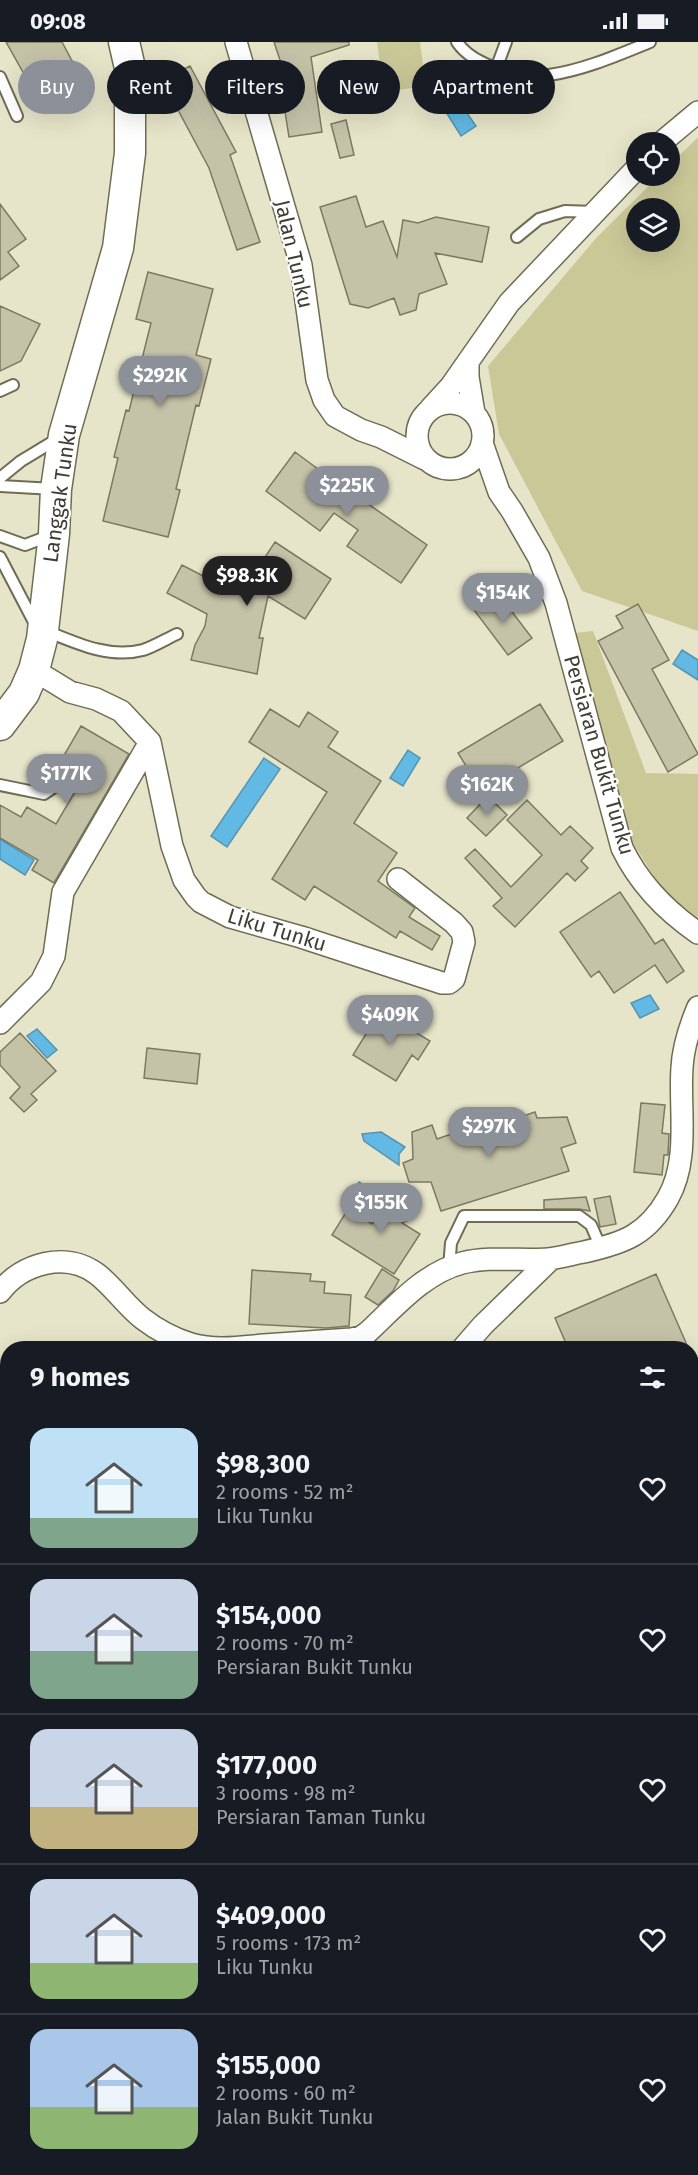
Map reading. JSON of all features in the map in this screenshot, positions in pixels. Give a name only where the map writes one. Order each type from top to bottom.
[{"type":"street","name":"Langgak Tunku","points":[[0,725],[24,693],[34,670],[43,634],[54,534],[56,489],[64,435],[118,248],[130,153],[130,68],[124,42]]},
{"type":"street","name":"Jalan Tunku","points":[[237,42],[301,266],[317,380],[324,400],[335,416],[425,459]]},
{"type":"street","points":[[674,132],[698,112]]},
{"type":"street","points":[[468,362],[474,413],[483,433],[482,443],[472,461],[464,467],[443,469],[425,459],[419,449],[416,438],[418,426],[427,412],[442,398],[509,303],[626,179]]},
{"type":"street","points":[[381,437],[442,404],[453,403],[464,406],[474,413]]},
{"type":"street","name":"Persiaran Bukit Tunku","points":[[482,443],[499,492],[539,558],[556,603],[622,848],[632,870],[651,893],[698,933]]},
{"type":"street","points":[[453,469],[499,492]]},
{"type":"street","points":[[0,1023],[41,982],[54,956],[63,892],[150,742],[121,711],[96,699],[70,692],[34,670]]},
{"type":"street","name":"Liku Tunku","points":[[150,742],[172,846],[184,880],[201,902],[230,917],[301,937],[442,983],[449,983],[454,979],[464,942],[462,932],[454,923],[398,879]]},
{"type":"street","points":[[310,1341],[361,1337],[413,1290],[430,1278],[463,1263],[480,1260],[551,1259],[616,1245],[650,1223],[668,1197],[681,1162],[682,1067],[688,1033],[698,1007]]},
{"type":"street","points":[[469,1341],[551,1259]]},
{"type":"street","points":[[0,1292],[22,1271],[36,1266],[53,1262],[83,1266],[106,1282],[142,1319],[185,1341]]},
{"type":"lane","points":[[457,42],[479,60]]},
{"type":"lane","points":[[499,60],[506,42]]},
{"type":"lane","points":[[555,73],[607,60],[643,43]]},
{"type":"lane","points":[[0,77],[17,116]]},
{"type":"lane","points":[[517,237],[539,219],[565,211],[595,212]]},
{"type":"lane","points":[[0,391],[13,385]]},
{"type":"lane","points":[[0,478],[21,461],[64,435]]},
{"type":"lane","points":[[0,486],[56,489]]},
{"type":"lane","points":[[0,536],[25,545],[54,534]]},
{"type":"lane","points":[[0,557],[43,634],[91,648],[124,654],[145,649],[177,634]]},
{"type":"lane","points":[[0,785],[44,794],[57,785]]},
{"type":"lane","points":[[449,1268],[451,1243],[464,1216],[579,1216],[591,1225],[601,1248]]},
{"type":"shaded area","points":[[377,42],[420,42],[422,60],[412,60],[412,88],[400,90],[400,60],[380,60]]},
{"type":"shaded area","points":[[698,137],[698,631],[582,591],[499,434],[488,366],[597,237],[626,208],[626,252],[680,252],[680,198],[637,198],[649,186],[680,186],[680,155]]},
{"type":"shaded area","points":[[593,631],[646,773],[698,774],[698,918],[663,891],[626,832],[575,633]]},
{"type":"water","points":[[447,114],[468,114],[476,126],[461,136]]},
{"type":"water","points":[[682,650],[698,660],[698,680],[673,664]]},
{"type":"water","points":[[408,750],[420,758],[403,786],[390,778]]},
{"type":"water","points":[[264,758],[280,769],[227,847],[211,836]]},
{"type":"water","points":[[0,839],[34,860],[25,875],[0,859]]},
{"type":"water","points":[[650,995],[659,1009],[640,1018],[631,1003]]},
{"type":"water","points":[[37,1029],[57,1050],[47,1058],[27,1036]]},
{"type":"water","points":[[381,1132],[405,1147],[399,1154],[399,1165],[364,1141],[362,1134]]},
{"type":"water","points":[[359,1182],[371,1189],[356,1213],[344,1205]]},
{"type":"building","points":[[6,42],[62,42],[72,60],[18,60],[18,63]]},
{"type":"building","points":[[274,42],[349,42],[349,45],[311,57],[317,114],[319,114],[322,132],[289,137],[285,114],[305,114],[305,60],[280,60]]},
{"type":"building","points":[[193,72],[205,94],[205,114],[216,114],[236,152],[230,155],[260,242],[237,250],[209,168],[180,114],[193,114]]},
{"type":"building","points":[[346,120],[354,155],[340,158],[331,124]]},
{"type":"building","points":[[356,196],[366,227],[383,221],[397,257],[403,220],[418,223],[436,217],[489,227],[482,262],[435,253],[447,284],[419,294],[416,310],[400,315],[394,298],[368,308],[350,304],[320,207]]},
{"type":"building","points":[[0,204],[26,239],[8,252],[19,266],[0,280]]},
{"type":"building","points":[[148,272],[213,289],[196,355],[211,359],[199,406],[196,405],[176,489],[180,490],[168,537],[103,521],[118,458],[114,457],[126,410],[129,411],[151,323],[136,319]]},
{"type":"building","points":[[0,306],[40,324],[21,361],[0,371]]},
{"type":"building","points":[[295,452],[360,500],[427,545],[401,583],[347,546],[358,530],[334,513],[320,531],[266,491]]},
{"type":"building","points":[[275,542],[331,579],[305,619],[268,596],[259,638],[263,638],[257,674],[191,660],[195,645],[205,626],[207,614],[167,593],[182,565],[240,595]]},
{"type":"building","points":[[497,592],[532,638],[508,655],[474,610]]},
{"type":"building","points":[[638,604],[669,660],[652,669],[698,754],[668,772],[598,641],[623,628],[616,616]]},
{"type":"building","points":[[540,704],[563,741],[481,790],[458,753]]},
{"type":"building","points":[[270,709],[299,727],[308,712],[338,732],[328,747],[381,781],[354,823],[397,853],[378,881],[415,908],[409,917],[440,936],[432,950],[400,931],[396,938],[314,886],[305,900],[272,879],[327,792],[249,742]]},
{"type":"building","points":[[81,726],[129,754],[54,883],[32,870],[38,860],[0,838],[0,805],[21,817],[27,807],[56,824],[79,785],[55,771]]},
{"type":"building","points":[[488,796],[507,815],[486,836],[467,818]]},
{"type":"building","points":[[527,800],[561,835],[570,826],[593,848],[581,861],[588,868],[575,881],[567,873],[515,927],[493,906],[502,898],[465,858],[475,849],[511,887],[542,855],[507,820]]},
{"type":"building","points":[[620,892],[655,944],[663,939],[684,971],[667,983],[655,965],[614,993],[599,971],[591,977],[560,932]]},
{"type":"building","points":[[380,1011],[430,1041],[418,1060],[412,1055],[396,1081],[353,1055]]},
{"type":"building","points":[[20,1033],[56,1071],[31,1094],[37,1100],[24,1112],[10,1098],[20,1087],[0,1065],[0,1052]]},
{"type":"building","points":[[147,1048],[200,1054],[197,1084],[144,1078]]},
{"type":"building","points":[[641,1103],[665,1105],[662,1133],[669,1134],[668,1155],[664,1155],[662,1175],[634,1172]]},
{"type":"building","points":[[535,1112],[537,1118],[567,1117],[576,1143],[561,1148],[569,1171],[441,1211],[431,1182],[409,1182],[403,1163],[413,1159],[412,1132],[432,1125],[437,1139],[457,1132],[488,1131],[488,1124],[502,1119],[515,1119]]},
{"type":"building","points":[[392,1194],[415,1208],[407,1221],[402,1223],[420,1234],[394,1274],[332,1235],[348,1209],[372,1224]]},
{"type":"building","points":[[610,1196],[616,1224],[600,1227],[594,1199]]},
{"type":"building","points":[[586,1197],[590,1211],[544,1209],[544,1200]]},
{"type":"building","points":[[382,1269],[399,1280],[393,1291],[378,1305],[365,1297]]},
{"type":"building","points":[[252,1270],[311,1274],[310,1281],[325,1282],[324,1293],[351,1295],[349,1326],[326,1328],[249,1324]]},
{"type":"building","points":[[656,1274],[685,1341],[565,1341],[555,1318]]}]
